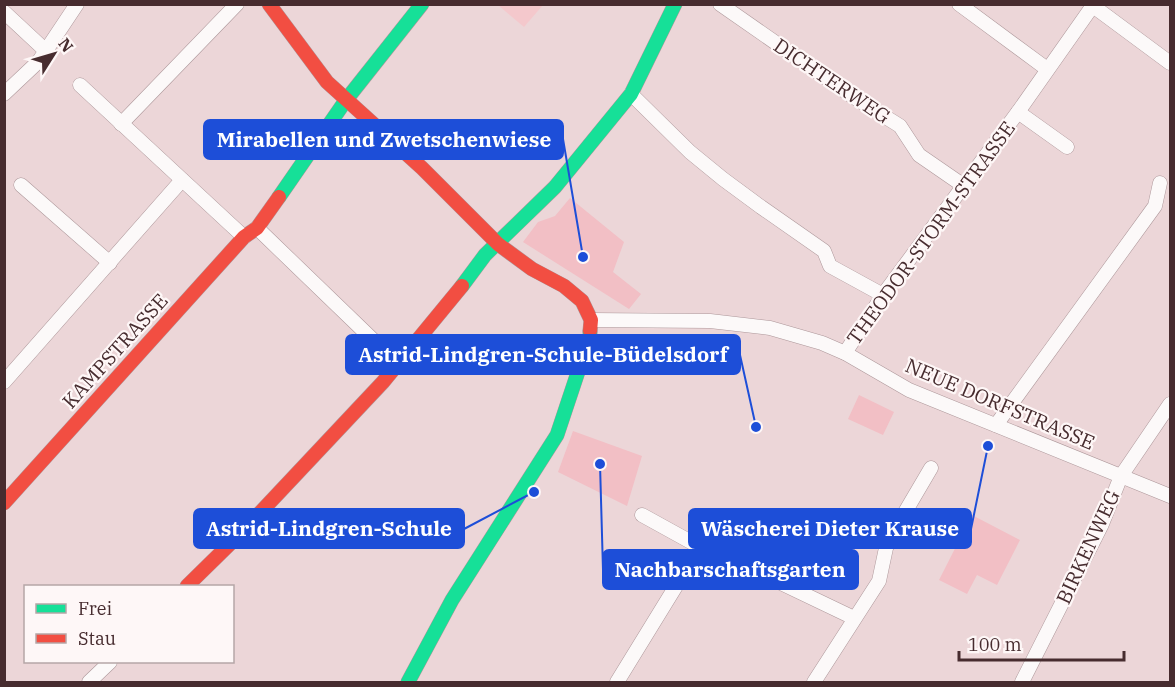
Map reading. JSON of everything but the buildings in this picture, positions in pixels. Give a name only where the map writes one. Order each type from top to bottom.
[{"type":"street","points":[[4,94],[39,61],[77,4]]},
{"type":"street","points":[[121,124],[237,4]]},
{"type":"street","points":[[269,4],[327,82],[422,168],[498,243],[532,269],[564,286],[582,301],[591,320],[590,336],[557,435],[452,600],[408,682]]},
{"type":"street","points":[[398,364],[257,228],[346,100],[422,4]]},
{"type":"street","points":[[188,585],[240,534],[384,382],[485,255],[555,187],[631,94],[675,4]]},
{"type":"street","name":"DICHTERWEG","points":[[720,4],[852,96],[900,126],[919,154],[964,186]]},
{"type":"street","points":[[959,4],[1047,69]]},
{"type":"street","points":[[1093,5],[1170,63]]},
{"type":"street","name":"THEODOR-STORM-STRASSE","points":[[845,353],[883,295],[1018,112],[1093,5]]},
{"type":"street","points":[[4,12],[46,51]]},
{"type":"street","points":[[80,85],[244,237]]},
{"type":"street","points":[[631,94],[690,152],[723,179],[824,251],[830,266],[883,295]]},
{"type":"street","name":"THEODOR-STORM-STRASSE","points":[[1018,112],[1067,147]]},
{"type":"street","points":[[4,382],[182,180]]},
{"type":"street","points":[[996,425],[1155,206],[1160,183]]},
{"type":"street","points":[[21,185],[110,263]]},
{"type":"street","name":"KAMPSTRASSE","points":[[4,503],[244,237],[257,228]]},
{"type":"street","name":"NEUE DORFSTRASSE","points":[[591,320],[710,321],[770,328],[822,343],[845,353],[909,390],[1170,495]]},
{"type":"street","name":"BIRKENWEG","points":[[1022,682],[1102,524],[1121,476],[1170,404]]},
{"type":"street","points":[[814,682],[879,580],[891,536],[931,468]]},
{"type":"street","points":[[617,682],[700,547],[642,515]]},
{"type":"street","points":[[760,573],[854,618]]},
{"type":"street","points":[[89,682],[109,663]]},
{"type":"shaded area","points":[[498,4],[543,5],[524,27]]},
{"type":"shaded area","points":[[570,198],[624,242],[613,272],[641,294],[629,309],[523,242],[538,222],[555,216]]},
{"type":"shaded area","points":[[859,395],[894,412],[883,435],[848,419]]},
{"type":"shaded area","points":[[573,431],[642,456],[627,506],[558,472]]},
{"type":"shaded area","points":[[972,515],[1020,540],[997,585],[977,575],[967,594],[939,580]]},
{"type":"traffic: fast","points":[[279,197],[346,100],[422,4]]},
{"type":"traffic: fast","points":[[462,286],[485,255],[555,187],[631,94],[675,4]]},
{"type":"traffic: fast","points":[[408,682],[452,600],[557,435],[590,331]]},
{"type":"traffic: jam","points":[[269,4],[327,82],[422,168],[498,244],[532,269],[564,286],[582,301],[591,320],[590,331]]},
{"type":"traffic: jam","points":[[4,503],[244,237],[257,228],[279,197]]},
{"type":"traffic: jam","points":[[188,585],[240,534],[383,382],[462,286]]},
{"type":"place","name":"Mirabellen und Zwetschenwiese","points":[[583,257]]},
{"type":"place","name":"Astrid-Lindgren-Schule-Büdelsdorf","points":[[756,427]]},
{"type":"place","name":"Wäscherei Dieter Krause","points":[[988,446]]},
{"type":"place","name":"Nachbarschaftsgarten","points":[[600,464]]},
{"type":"place","name":"Astrid-Lindgren-Schule","points":[[534,492]]}]
